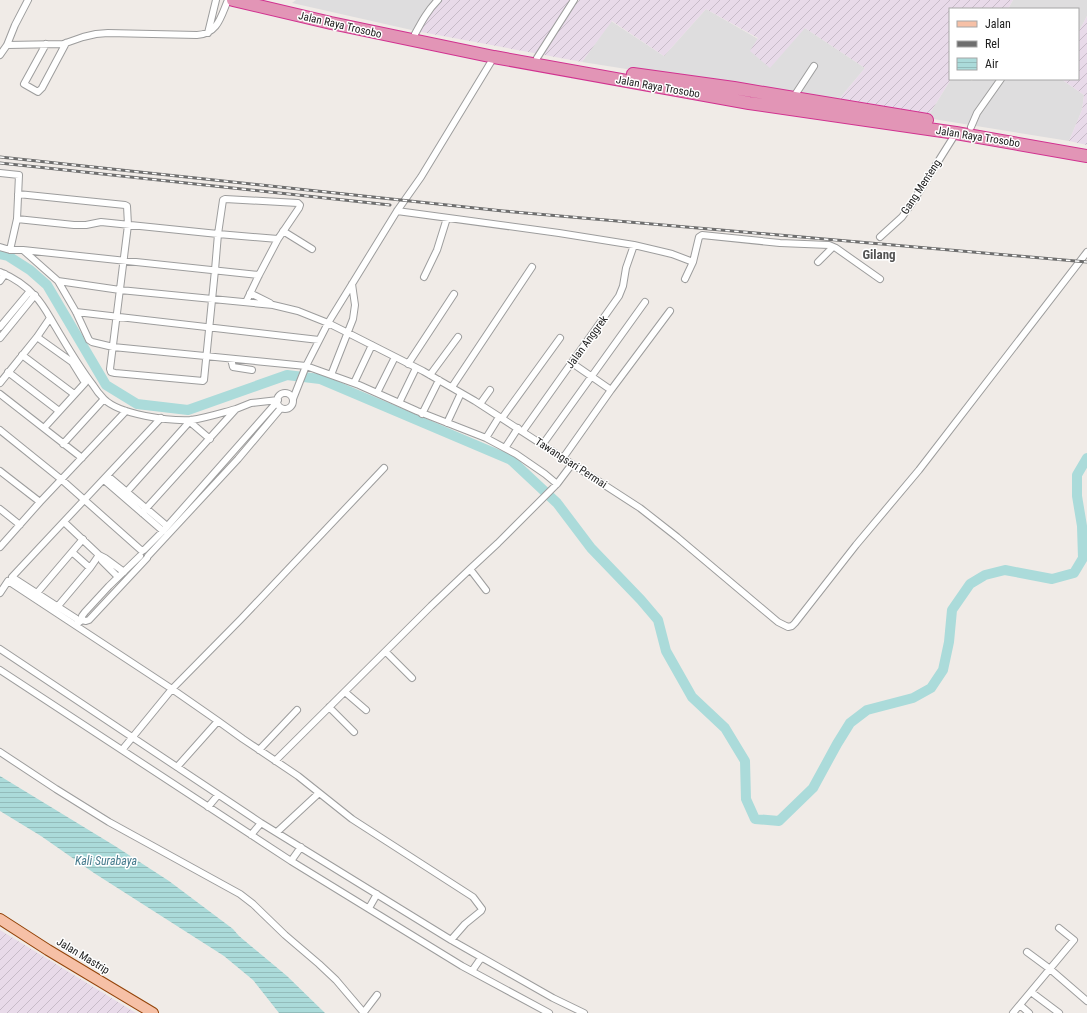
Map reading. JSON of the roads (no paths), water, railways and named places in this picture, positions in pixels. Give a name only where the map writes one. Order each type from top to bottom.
[{"type":"highway","name":"Jalan Raya Trosobo","points":[[233,0],[494,58],[670,89],[772,100],[820,114],[956,133],[1087,156]]},
{"type":"highway","name":"Jalan Raya Trosobo","points":[[261,0],[416,34],[537,58],[667,79],[758,98]]},
{"type":"highway","name":"Jalan Raya Trosobo","points":[[772,100],[792,98],[971,127],[1087,148]]},
{"type":"main road","name":"Jalan Mastrip","points":[[0,919],[48,950],[153,1013]]},
{"type":"street","points":[[0,55],[7,45],[15,25],[28,0]]},
{"type":"street","points":[[208,33],[216,0]]},
{"type":"street","points":[[7,45],[66,43],[96,34],[197,35],[208,33],[221,18],[228,0]]},
{"type":"street","points":[[416,34],[422,20],[438,0]]},
{"type":"street","points":[[537,58],[574,0]]},
{"type":"street","points":[[46,44],[24,84],[38,92],[42,88],[66,43]]},
{"type":"street","points":[[278,401],[279,406],[286,409],[290,408],[293,404],[293,399],[305,369],[328,323],[397,211],[421,177],[494,58]]},
{"type":"street","points":[[792,98],[814,66]]},
{"type":"street","points":[[971,127],[978,113],[1000,80]]},
{"type":"street","name":"Gang Menteng","points":[[880,237],[902,216],[912,203],[956,133]]},
{"type":"street","points":[[0,173],[19,175],[17,219],[10,250]]},
{"type":"street","points":[[18,194],[127,206],[128,225],[110,370],[111,372],[203,381],[210,328],[218,234],[223,200],[298,203],[300,205],[299,208],[278,239],[258,275],[246,302]]},
{"type":"street","points":[[397,211],[559,233],[634,245],[672,254],[692,262]]},
{"type":"street","points":[[424,277],[437,250],[447,218]]},
{"type":"street","points":[[17,219],[74,225],[86,225],[101,222],[278,239]]},
{"type":"street","points":[[283,231],[312,249]]},
{"type":"street","points":[[685,279],[692,262],[699,237],[702,235],[780,243],[829,245],[833,246],[880,279]]},
{"type":"street","name":"Jalan Anggrek","points":[[505,448],[572,363],[619,296],[634,245]]},
{"type":"street","points":[[818,262],[833,246]]},
{"type":"street","points":[[0,247],[10,250],[22,250],[258,275]]},
{"type":"street","points":[[22,250],[58,281],[76,312],[90,341],[113,347],[232,359],[305,369],[331,375],[354,383],[422,414],[486,438],[522,458],[556,485]]},
{"type":"street","name":"Tawangsari Permai","points":[[273,305],[298,311],[328,323],[430,375],[501,417],[640,508],[677,537],[778,622],[788,627],[795,623],[856,545],[919,470],[1087,252]]},
{"type":"street","points":[[452,388],[532,267]]},
{"type":"street","points":[[0,281],[2,273],[32,293],[50,318],[88,380],[104,399],[113,406],[126,412],[191,421],[236,409],[251,403],[278,401]]},
{"type":"street","points":[[58,281],[120,290],[273,305]]},
{"type":"street","points":[[331,375],[348,333],[355,310],[352,284]]},
{"type":"street","points":[[0,327],[32,293]]},
{"type":"street","points":[[0,338],[32,293]]},
{"type":"street","points":[[250,293],[273,305]]},
{"type":"street","points":[[408,364],[454,294]]},
{"type":"street","points":[[542,444],[645,302]]},
{"type":"street","points":[[563,458],[611,390],[670,311]]},
{"type":"street","points":[[76,312],[319,340]]},
{"type":"street","points":[[0,383],[37,337],[50,318]]},
{"type":"street","points":[[430,375],[458,336]]},
{"type":"street","points":[[37,337],[70,360],[85,383],[44,428]]},
{"type":"street","points":[[486,438],[560,338]]},
{"type":"street","points":[[354,383],[372,345]]},
{"type":"street","points":[[22,355],[74,394]]},
{"type":"street","points":[[377,394],[395,357]]},
{"type":"street","points":[[232,359],[233,367],[252,370]]},
{"type":"street","points":[[572,363],[611,390]]},
{"type":"street","points":[[399,403],[416,368]]},
{"type":"street","points":[[8,372],[59,411]]},
{"type":"street","points":[[422,414],[439,380]]},
{"type":"street","points":[[0,593],[8,581],[79,622],[89,620],[116,593],[144,554],[189,501],[233,454],[278,401],[281,394],[284,394],[298,386]]},
{"type":"street","points":[[480,404],[490,390]]},
{"type":"street","points":[[446,423],[461,393]]},
{"type":"street","points":[[0,394],[82,458]]},
{"type":"street","points":[[284,394],[288,394],[293,399]]},
{"type":"street","points":[[63,444],[104,399]]},
{"type":"street","points":[[79,622],[85,612],[118,577],[195,506],[282,408]]},
{"type":"street","points":[[144,510],[236,409]]},
{"type":"street","points":[[0,547],[40,502],[126,412]]},
{"type":"street","points":[[161,418],[12,577],[58,606],[172,689],[298,776],[352,819],[473,897],[482,908],[481,911],[462,927],[451,940]]},
{"type":"street","points":[[191,421],[210,438]]},
{"type":"street","points":[[125,494],[191,421]]},
{"type":"street","points":[[0,430],[62,480],[144,554]]},
{"type":"street","points":[[233,454],[238,459]]},
{"type":"street","points":[[275,761],[556,485],[572,464]]},
{"type":"street","points":[[123,749],[172,689],[241,619],[384,468]]},
{"type":"street","points":[[0,471],[40,502]]},
{"type":"street","points":[[106,478],[165,529]]},
{"type":"street","points":[[189,501],[195,506]]},
{"type":"street","points":[[0,509],[20,525]]},
{"type":"street","points":[[64,522],[100,556],[124,572]]},
{"type":"street","points":[[37,593],[83,539]]},
{"type":"street","points":[[72,552],[90,568]]},
{"type":"street","points":[[58,606],[100,556]]},
{"type":"street","points":[[100,556],[102,562],[118,577]]},
{"type":"street","points":[[470,569],[486,590]]},
{"type":"street","points":[[109,586],[116,593]]},
{"type":"street","points":[[0,649],[50,684],[177,767],[217,796],[261,824],[480,959],[584,1013]]},
{"type":"street","points":[[386,652],[412,678]]},
{"type":"street","points":[[0,670],[291,860],[473,970],[549,1013]]},
{"type":"street","points":[[345,692],[366,710]]},
{"type":"street","points":[[330,708],[354,732]]},
{"type":"street","points":[[259,750],[297,710]]},
{"type":"street","points":[[177,767],[218,721]]},
{"type":"street","points":[[0,752],[109,822],[240,894],[257,907],[282,932],[336,980],[364,1013],[377,995]]},
{"type":"street","points":[[276,832],[319,793]]},
{"type":"street","points":[[209,806],[217,796]]},
{"type":"street","points":[[252,835],[261,824]]},
{"type":"street","points":[[291,860],[300,848]]},
{"type":"street","points":[[369,908],[377,895]]},
{"type":"street","points":[[1013,1013],[1074,940],[1059,928]]},
{"type":"street","points":[[1027,952],[1050,969],[1087,1001]]},
{"type":"street","points":[[473,970],[480,959]]},
{"type":"street","points":[[1031,992],[1059,1013]]},
{"type":"street","points":[[1020,1005],[1029,1013]]},
{"type":"water","name":"Kali Surabaya","points":[[0,776],[115,846],[169,881],[233,929],[239,936],[287,976],[325,1013],[279,1013],[253,980],[224,956],[94,873],[41,836],[0,811]]},
{"type":"waterway","points":[[0,254],[8,256],[30,270],[47,285],[106,385],[137,404],[188,410],[287,375],[320,379],[511,460],[557,503],[591,548],[658,620],[666,651],[692,697],[725,728],[745,761],[746,799],[755,819],[779,821],[813,788],[850,723],[867,710],[913,698],[931,688],[943,670],[949,642],[952,610],[970,584],[985,575],[1005,570],[1052,579],[1074,573],[1083,558],[1082,526],[1077,496],[1077,475],[1087,458]]},
{"type":"railway","points":[[0,157],[503,211],[1087,262]]},
{"type":"railway","points":[[0,163],[390,205]]},
{"type":"district","name":"Gilang","points":[[879,254]]}]
